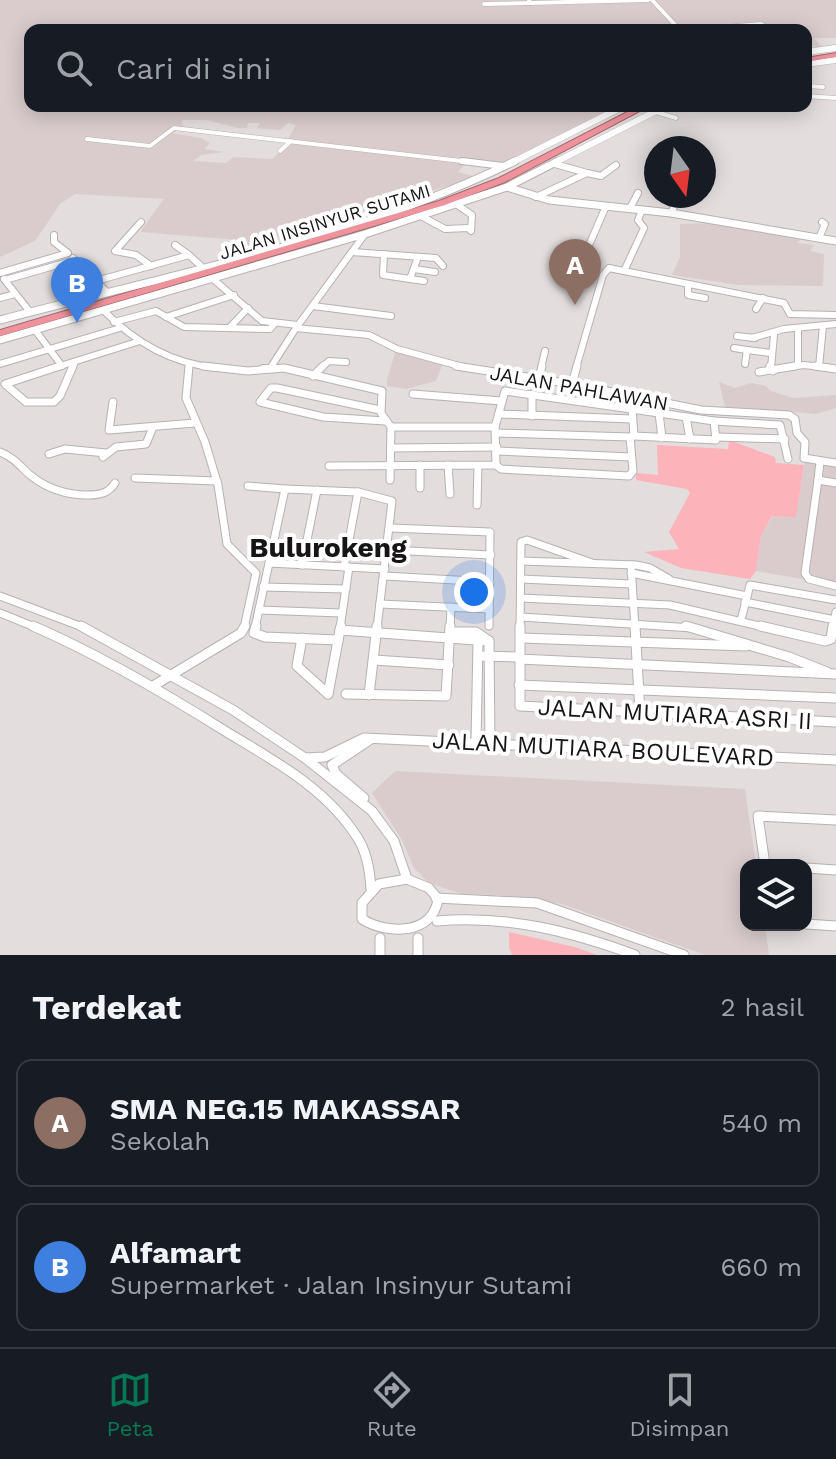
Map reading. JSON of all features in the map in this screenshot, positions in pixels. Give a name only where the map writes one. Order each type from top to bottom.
[{"type":"highway","points":[[812,57],[836,54]]},
{"type":"highway","name":"JALAN INSINYUR SUTAMI","points":[[0,331],[411,210],[516,168],[622,112]]},
{"type":"highway","name":"JALAN INSINYUR SUTAMI","points":[[0,331],[383,223],[504,183],[634,112]]},
{"type":"highway","points":[[504,183],[652,112]]},
{"type":"street","points":[[484,4],[650,0],[674,24]]},
{"type":"street","points":[[812,86],[823,87]]},
{"type":"street","points":[[812,96],[836,98]]},
{"type":"street","points":[[0,320],[368,218],[505,167],[612,112]]},
{"type":"street","points":[[0,340],[365,234],[456,204],[555,164],[652,112]]},
{"type":"street","points":[[664,112],[676,118]]},
{"type":"street","points":[[87,139],[150,146],[174,128],[505,167]]},
{"type":"street","points":[[280,151],[291,141]]},
{"type":"street","points":[[555,164],[601,176],[616,165]]},
{"type":"street","points":[[536,197],[587,173]]},
{"type":"street","points":[[504,183],[536,197],[671,213],[836,241]]},
{"type":"street","points":[[630,208],[638,193]]},
{"type":"street","points":[[421,216],[443,229],[468,228],[471,231],[472,215],[456,204]]},
{"type":"street","points":[[590,243],[606,206]]},
{"type":"street","points":[[671,213],[673,208]]},
{"type":"street","points":[[625,269],[644,228],[638,220],[642,210]]},
{"type":"street","points":[[141,222],[115,251],[136,255],[151,266]]},
{"type":"street","points":[[819,238],[825,224],[822,222]]},
{"type":"street","points":[[271,367],[365,234]]},
{"type":"street","points":[[54,235],[54,241],[107,292]]},
{"type":"street","points":[[175,245],[201,266]]},
{"type":"street","points":[[352,252],[437,259],[443,266]]},
{"type":"street","points":[[2,276],[68,253]]},
{"type":"street","points":[[384,254],[383,275],[424,281]]},
{"type":"street","points":[[96,281],[189,255]]},
{"type":"street","points":[[410,279],[418,257]]},
{"type":"street","points":[[2,276],[75,260]]},
{"type":"street","points":[[572,384],[605,271],[614,267],[785,303],[786,311],[791,314],[836,315]]},
{"type":"street","points":[[414,269],[435,272]]},
{"type":"street","points":[[2,276],[30,312]]},
{"type":"street","name":"JALAN PAHLAWAN","points":[[213,279],[262,321],[369,335],[397,349],[457,367],[572,384],[701,410],[789,415],[795,419],[797,433],[805,442],[802,455],[820,462]]},
{"type":"street","points":[[688,284],[689,296],[705,298]]},
{"type":"street","points":[[0,298],[15,294]]},
{"type":"street","points":[[166,317],[234,295]]},
{"type":"street","points":[[756,309],[763,298]]},
{"type":"street","points":[[313,306],[391,316]]},
{"type":"street","points":[[231,326],[248,308]]},
{"type":"street","points":[[104,311],[117,325],[140,341],[189,366],[254,371],[271,367],[382,391],[380,410],[388,424],[391,448],[390,480]]},
{"type":"street","points":[[0,364],[154,311],[181,327],[270,329],[275,323]]},
{"type":"street","points":[[737,336],[773,338],[784,329],[836,324]]},
{"type":"street","points":[[819,367],[823,326]]},
{"type":"street","points":[[798,328],[798,365]]},
{"type":"street","points":[[35,330],[62,366]]},
{"type":"street","points":[[773,338],[770,367],[773,371]]},
{"type":"street","points":[[2,382],[140,341]]},
{"type":"street","points":[[734,348],[771,353]]},
{"type":"street","points":[[539,379],[545,351]]},
{"type":"street","points":[[745,364],[747,351]]},
{"type":"street","points":[[313,376],[329,361],[346,362]]},
{"type":"street","points":[[2,382],[23,401],[54,402],[59,399],[75,362]]},
{"type":"street","points":[[759,372],[798,365],[836,369]]},
{"type":"street","points":[[153,686],[241,633],[247,623],[256,573],[227,544],[217,481],[205,442],[186,398],[189,366]]},
{"type":"street","points":[[380,410],[277,388],[271,388],[260,402],[323,417],[388,424],[632,437],[785,439]]},
{"type":"street","points":[[496,465],[495,430],[504,391],[714,421],[780,425],[788,459]]},
{"type":"street","points":[[413,394],[501,401]]},
{"type":"street","points":[[532,394],[532,416]]},
{"type":"street","points":[[563,398],[563,417]]},
{"type":"street","points":[[113,402],[109,430],[195,423]]},
{"type":"street","points":[[595,402],[596,418]]},
{"type":"street","points":[[329,466],[496,465],[501,469],[629,476],[633,471],[632,408]]},
{"type":"street","points":[[659,413],[662,438]]},
{"type":"street","points":[[499,414],[632,419]]},
{"type":"street","points":[[686,417],[690,439]]},
{"type":"street","points":[[714,421],[717,437]]},
{"type":"street","points":[[49,454],[65,449],[104,455],[116,447],[146,444],[153,427]]},
{"type":"street","points":[[391,448],[497,449],[631,457]]},
{"type":"street","points":[[0,452],[14,458],[33,477],[66,494],[100,494],[110,491],[115,483]]},
{"type":"street","points":[[836,463],[820,462],[805,573],[809,579],[836,586]]},
{"type":"street","points":[[420,465],[420,488]]},
{"type":"street","points":[[448,465],[450,494]]},
{"type":"street","points":[[477,505],[478,466]]},
{"type":"street","points":[[135,478],[217,481]]},
{"type":"street","points":[[818,480],[836,483]]},
{"type":"street","points":[[248,486],[358,492],[392,501],[369,695]]},
{"type":"street","points":[[285,489],[263,587],[256,635],[302,638],[377,632],[450,635],[476,632],[489,641]]},
{"type":"street","points":[[302,565],[317,490]]},
{"type":"street","points":[[302,638],[297,666],[328,694],[358,492]]},
{"type":"street","points":[[391,528],[485,530],[491,535],[489,626]]},
{"type":"street","points":[[592,563],[525,540],[521,542],[519,685],[836,698]]},
{"type":"street","points":[[388,550],[491,555]]},
{"type":"street","points":[[269,560],[490,582]]},
{"type":"street","points":[[521,561],[592,563],[631,569],[835,616],[831,639],[825,641],[670,605],[521,598]]},
{"type":"street","points":[[631,569],[640,712]]},
{"type":"street","points":[[521,579],[631,584]]},
{"type":"street","points":[[741,620],[747,595],[753,585],[836,600]]},
{"type":"street","points":[[263,587],[346,589]]},
{"type":"street","points":[[0,596],[64,618],[111,640],[233,710],[305,758],[367,805]]},
{"type":"street","points":[[380,604],[489,609]]},
{"type":"street","points":[[346,694],[445,697],[451,607]]},
{"type":"street","points":[[259,610],[341,613]]},
{"type":"street","points":[[0,613],[41,628],[153,686],[308,784],[357,835],[370,866],[371,889]]},
{"type":"street","points":[[521,617],[683,625],[832,673]]},
{"type":"street","points":[[450,635],[489,641]]},
{"type":"street","points":[[521,638],[757,647]]},
{"type":"street","points":[[476,742],[478,641]]},
{"type":"street","points":[[489,641],[490,743]]},
{"type":"street","points":[[478,656],[832,673]]},
{"type":"street","points":[[374,660],[449,665]]},
{"type":"street","points":[[478,685],[490,685]]},
{"type":"street","name":"JALAN MUTIARA ASRI II","points":[[519,685],[519,701],[524,707],[836,722]]},
{"type":"street","points":[[477,709],[490,709]]},
{"type":"street","name":"JALAN MUTIARA BOULEVARD","points":[[305,758],[325,757],[355,739],[371,739],[836,760]]},
{"type":"street","points":[[371,739],[332,765],[336,774],[363,797],[394,841],[407,879]]},
{"type":"street","points":[[764,859],[758,816],[836,820]]},
{"type":"street","points":[[812,868],[836,870]]},
{"type":"street","points":[[380,955],[385,940],[362,919],[362,903],[371,889],[388,880],[407,879],[424,885],[436,898],[437,921]]},
{"type":"street","points":[[436,898],[537,903],[684,955]]},
{"type":"street","points":[[406,942],[418,938],[437,921],[466,919],[532,923],[593,939],[635,955]]},
{"type":"street","points":[[812,924],[836,926]]},
{"type":"street","points":[[418,938],[418,955]]},
{"type":"shaded area","points":[[0,0],[836,0],[836,38],[814,38],[823,48],[812,45],[812,24],[24,24],[24,112],[604,112],[500,166],[457,162],[464,165],[458,172],[476,177],[249,248],[239,240],[140,232],[164,199],[75,194],[60,204],[35,241],[0,257]],"holes":[[[182,120],[206,120],[247,128],[248,123],[260,123],[257,128],[280,130],[288,123],[296,125],[288,139],[348,146],[291,142],[272,159],[233,157],[226,163],[193,161],[202,155],[224,152],[204,149],[210,143],[201,138],[172,133],[183,127]]]},
{"type":"shaded area","points":[[717,223],[802,238],[797,243],[814,245],[810,251],[824,254],[823,286],[738,285],[672,275],[680,257],[680,224]]},
{"type":"shaded area","points":[[396,350],[443,363],[436,381],[406,389],[387,386]]},
{"type":"shaded area","points":[[719,382],[735,388],[751,383],[766,386],[771,391],[793,398],[836,395],[836,408],[817,414],[725,407]]},
{"type":"shaded area","points":[[729,440],[775,457],[776,463],[804,465],[796,517],[772,516],[761,536],[756,571],[750,579],[681,568],[644,552],[679,549],[669,532],[690,493],[687,489],[636,480],[636,473],[658,475],[657,445],[728,449]]},
{"type":"shaded area","points":[[805,461],[836,466],[836,585],[756,571],[761,536],[773,516],[796,516]]},
{"type":"shaded area","points":[[395,771],[745,789],[755,859],[740,859],[740,931],[766,931],[769,955],[705,955],[562,904],[497,895],[462,894],[429,883],[414,868],[402,840],[372,793]]},
{"type":"shaded area","points":[[509,932],[575,947],[597,955],[512,955]]},
{"type":"place","name":"SMA NEG.15 MAKASSAR","points":[[575,305]]},
{"type":"place","name":"Alfamart","points":[[77,323]]},
{"type":"district","name":"Bulurokeng","points":[[328,547]]}]
